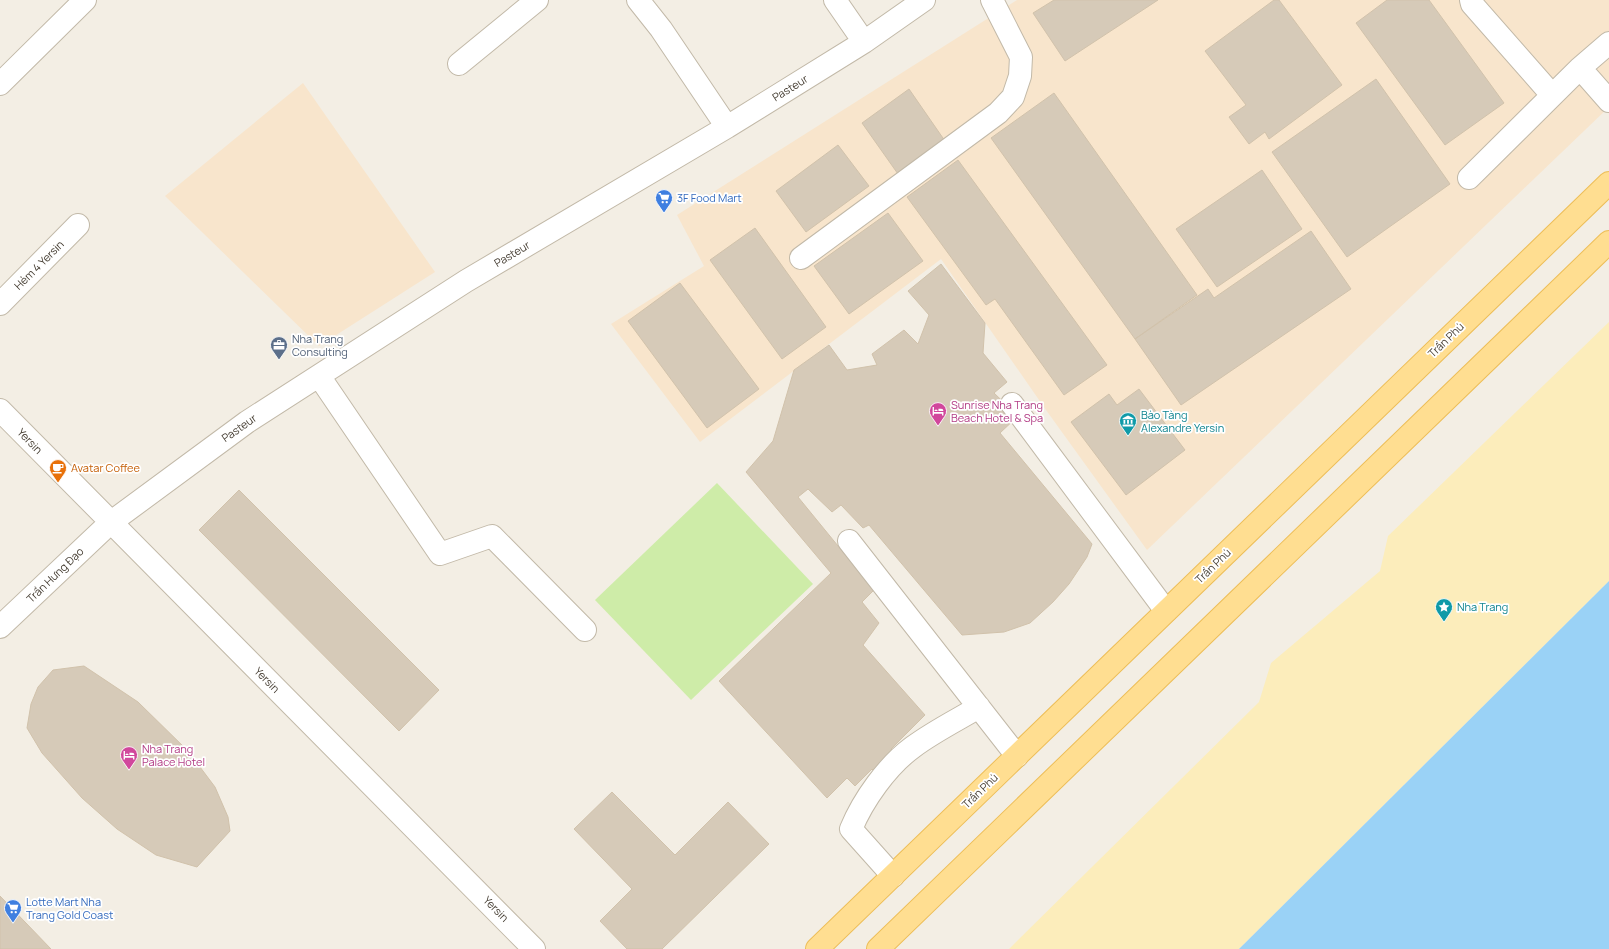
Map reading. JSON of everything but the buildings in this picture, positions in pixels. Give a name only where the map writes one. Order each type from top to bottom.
[{"type":"main road","name":"Trần Phú","points":[[817,949],[1609,183]]},
{"type":"main road","points":[[878,949],[1609,242]]},
{"type":"street","points":[[0,84],[86,0]]},
{"type":"street","points":[[459,64],[537,0]]},
{"type":"street","points":[[638,0],[661,28],[727,127]]},
{"type":"street","points":[[834,0],[864,42]]},
{"type":"street","name":"Pasteur","points":[[110,523],[247,422],[466,281],[727,127],[864,42],[924,0]]},
{"type":"street","points":[[801,258],[998,113],[1013,96],[1020,76],[1021,57],[992,0]]},
{"type":"street","points":[[1471,0],[1472,4],[1552,96]]},
{"type":"street","points":[[1469,178],[1580,68],[1609,43]]},
{"type":"street","points":[[1580,68],[1609,101]]},
{"type":"street","name":"Hẻm 4 Yersin","points":[[0,304],[78,225]]},
{"type":"street","points":[[319,376],[440,554],[492,536],[585,630]]},
{"type":"street","points":[[1012,404],[1166,611]]},
{"type":"street","name":"Yersin","points":[[0,410],[110,523],[534,949]]},
{"type":"street","name":"Trần Hưng Đạo","points":[[0,627],[110,523]]},
{"type":"street","points":[[849,541],[1017,756]]},
{"type":"street","points":[[893,876],[851,829],[860,809],[885,775],[912,747],[979,707]]},
{"type":"shaded area","points":[[1017,0],[1609,0],[1609,107],[1147,550],[1046,410],[941,259],[700,442],[611,324],[704,266],[677,215]]},
{"type":"shaded area","points":[[303,83],[435,272],[319,346],[165,196]]},
{"type":"green space","points":[[717,483],[813,584],[691,700],[595,600]]},
{"type":"sand","name":"Nha Trang","points":[[1609,322],[1609,581],[1239,949],[1009,949],[1259,702],[1271,663],[1380,571],[1388,536]]},
{"type":"water","points":[[1609,581],[1609,949],[1239,949]]},
{"type":"place","name":"3F Food Mart","points":[[664,213]]},
{"type":"place","name":"Nha Trang Consulting","points":[[279,360]]},
{"type":"place","name":"Sunrise Nha Trang Beach Hotel & Spa","points":[[938,426]]},
{"type":"place","name":"Bào Tàng Alexandre Yersin","points":[[1128,436]]},
{"type":"place","name":"Avatar Coffee","points":[[58,483]]},
{"type":"place","name":"Nha Trang","points":[[1444,622]]},
{"type":"place","name":"Nha Trang Palace Hotel","points":[[129,770]]},
{"type":"place","name":"Lotte Mart Nha Trang Gold Coast","points":[[13,923]]}]
